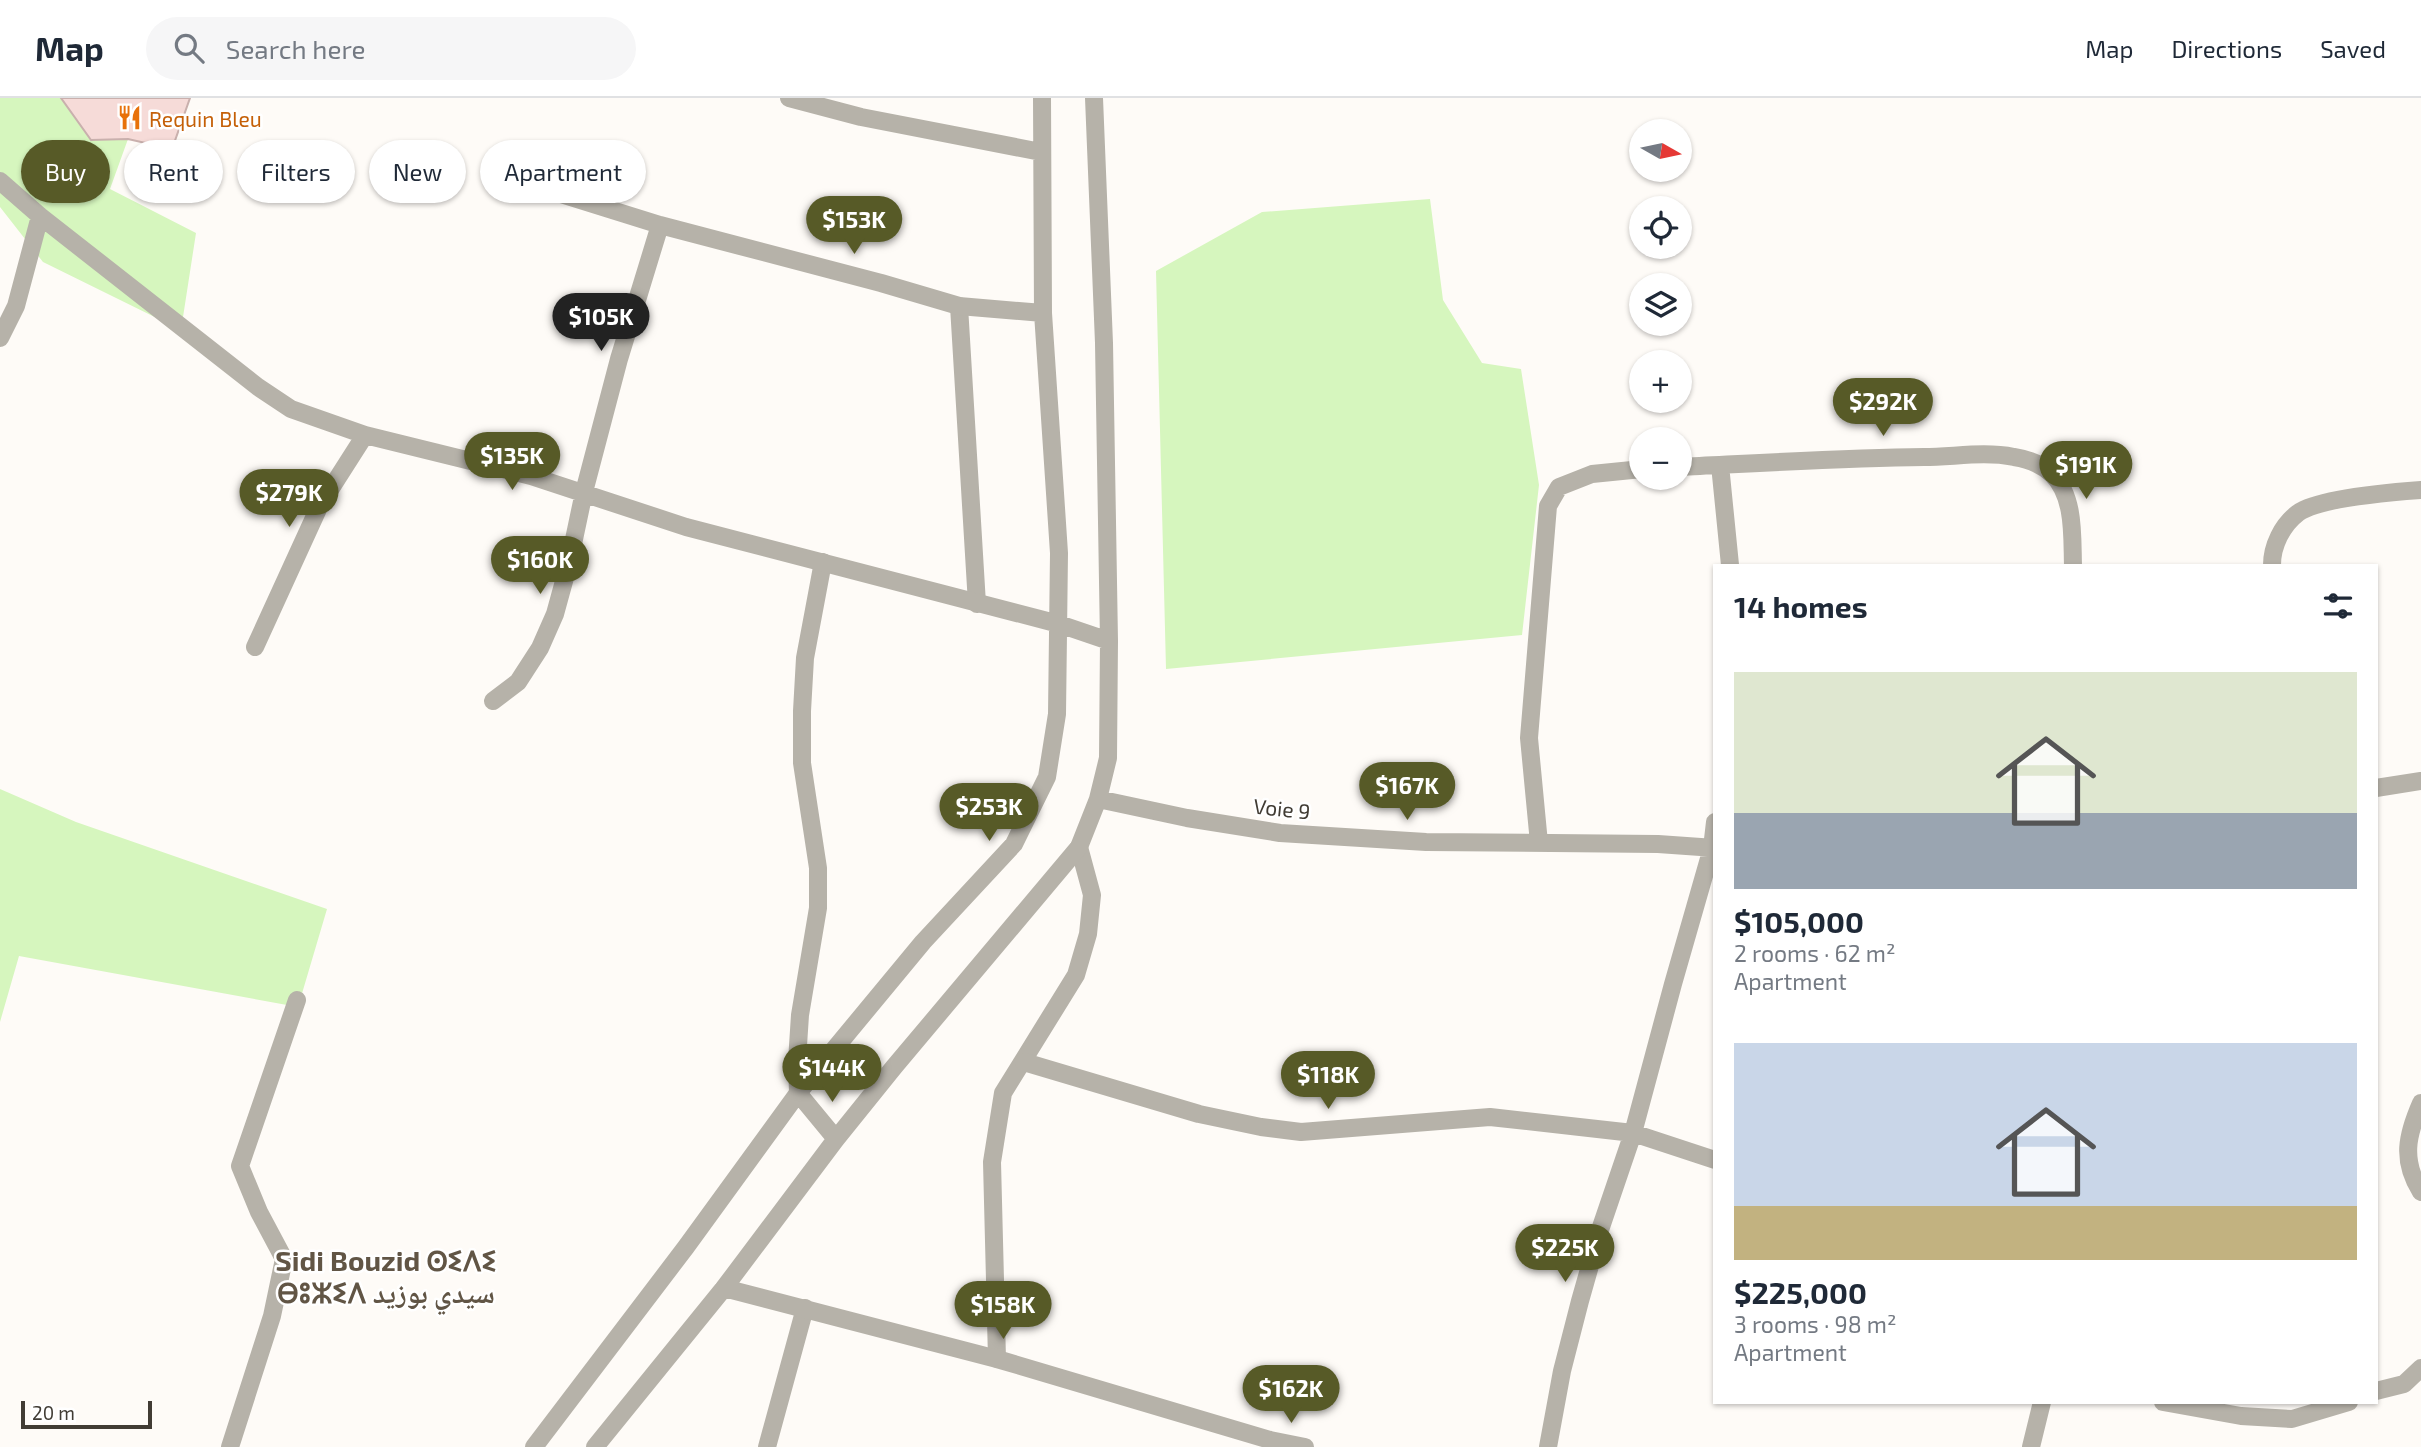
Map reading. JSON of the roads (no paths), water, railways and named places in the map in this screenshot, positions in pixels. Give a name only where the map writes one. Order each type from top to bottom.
[{"type":"street","points":[[789,98],[861,117],[1041,152]]},
{"type":"street","points":[[534,1447],[686,1247],[798,1093],[923,942],[1014,844],[1047,776],[1057,714],[1059,553],[1043,313],[1042,98]]},
{"type":"street","points":[[595,1447],[724,1288],[836,1139],[999,939],[1079,847],[1098,799],[1108,758],[1110,641],[1104,343],[1094,98]]},
{"type":"street","points":[[0,181],[40,216],[291,410],[365,435],[583,492],[686,527],[1059,624],[1110,641]]},
{"type":"street","points":[[589,203],[660,225],[959,306],[1043,313]]},
{"type":"street","points":[[0,338],[16,306],[40,216]]},
{"type":"street","points":[[493,701],[518,682],[540,648],[555,614],[569,563],[583,492],[660,225]]},
{"type":"street","points":[[959,306],[977,604]]},
{"type":"street","points":[[255,647],[319,508],[365,435]]},
{"type":"street","points":[[1692,466],[1989,454],[2016,457],[2040,465],[2054,476],[2064,492],[2072,523],[2073,564]]},
{"type":"street","points":[[1720,465],[1730,564]]},
{"type":"street","points":[[1539,843],[1529,738],[1548,506],[1559,487],[1592,474],[1629,471]]},
{"type":"street","points":[[2272,564],[2280,533],[2298,513],[2313,506],[2343,500],[2421,490]]},
{"type":"street","points":[[823,562],[805,658],[802,711],[802,763],[817,869],[818,908],[800,1015],[797,1061],[798,1093],[836,1139]]},
{"type":"street","points":[[2378,788],[2421,781]]},
{"type":"street","name":"Voie 9","points":[[1098,799],[1187,818],[1280,832],[1426,842],[1658,844],[1713,848]]},
{"type":"street","points":[[997,1359],[992,1162],[1003,1093],[1076,975],[1088,934],[1092,895],[1079,847]]},
{"type":"street","points":[[1548,1447],[1562,1371],[1580,1301],[1601,1227],[1633,1133],[1672,984],[1713,848]]},
{"type":"street","points":[[230,1447],[272,1316],[284,1259],[259,1212],[240,1166],[297,1000]]},
{"type":"street","points":[[1024,1062],[1199,1114],[1261,1127],[1301,1132],[1490,1117],[1633,1133],[1713,1159]]},
{"type":"street","points":[[2421,1103],[2407,1147],[2411,1177],[2421,1192]]},
{"type":"street","points":[[724,1288],[997,1359],[1269,1443],[1305,1447]]},
{"type":"street","points":[[766,1447],[805,1308]]},
{"type":"street","points":[[2378,1390],[2404,1384],[2421,1368]]},
{"type":"street","points":[[2031,1447],[2042,1404]]},
{"type":"street","points":[[2174,1404],[2241,1416],[2292,1419],[2342,1404]]},
{"type":"place","name":"Requin Bleu","points":[[129,118]]},
{"type":"district","name":"Sidi Bouzid ⵙⵉⴷⵉ ⴱⵓⵣⵉⴷ سيدي بوزيد","points":[[386,1276]]}]
